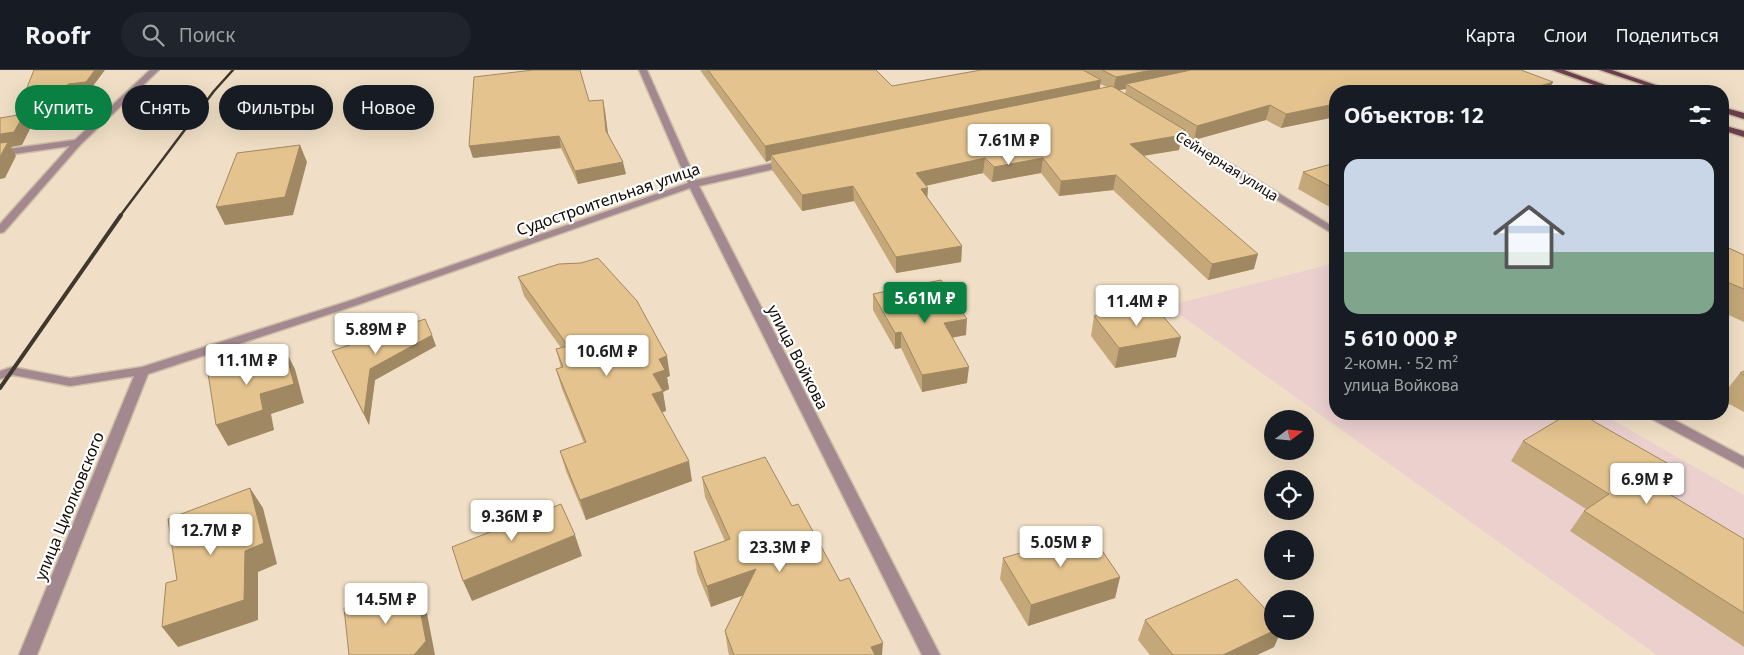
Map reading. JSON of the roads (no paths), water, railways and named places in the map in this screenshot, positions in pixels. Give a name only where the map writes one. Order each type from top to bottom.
[{"type":"main road","points":[[1556,70],[1600,85]]},
{"type":"main road","points":[[1604,70],[1650,85]]},
{"type":"main road","points":[[1729,111],[1744,116]]},
{"type":"main road","points":[[1729,129],[1744,134]]},
{"type":"street","points":[[0,230],[78,142],[156,70]]},
{"type":"street","name":"улица Войкова","points":[[643,70],[693,184],[931,655]]},
{"type":"street","name":"Сейнерная улица","points":[[1157,123],[1329,228]]},
{"type":"street","points":[[0,153],[78,142]]},
{"type":"street","name":"Судостроительная улица","points":[[0,375],[12,370],[70,382],[143,371],[353,303],[693,184],[796,161]]},
{"type":"street","name":"улица Циолковского","points":[[28,655],[143,371]]},
{"type":"street","points":[[1664,420],[1744,463]]},
{"type":"railway","points":[[120,216],[214,91],[233,70]]},
{"type":"railway","points":[[0,388],[121,215]]}]
